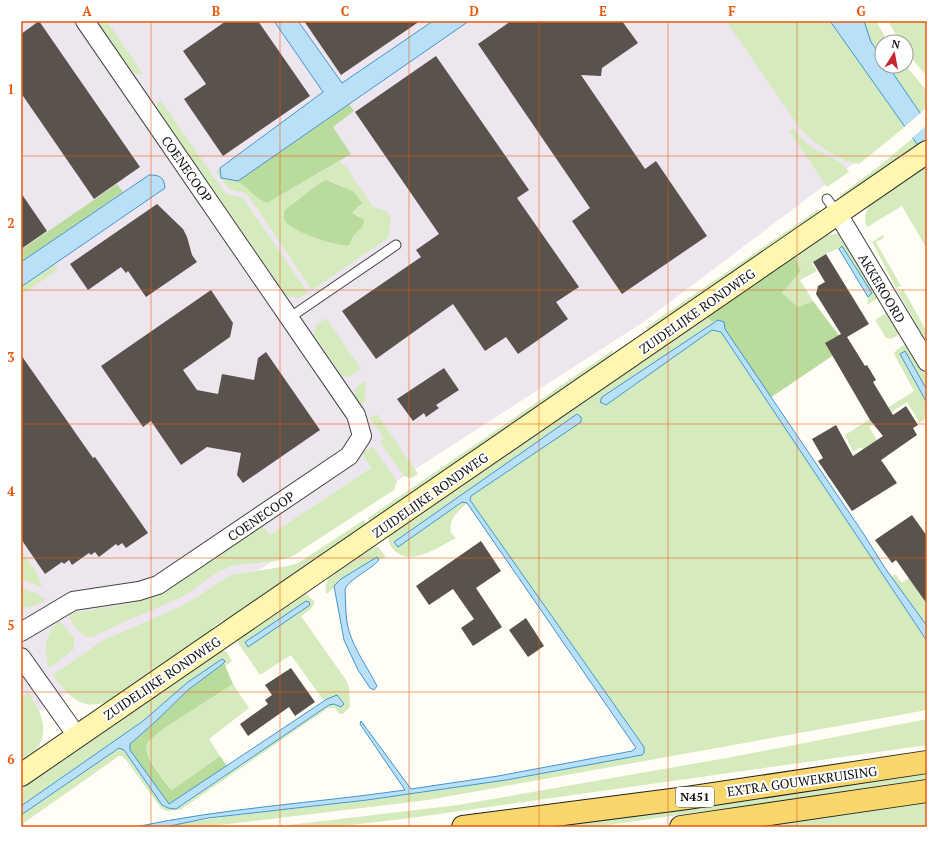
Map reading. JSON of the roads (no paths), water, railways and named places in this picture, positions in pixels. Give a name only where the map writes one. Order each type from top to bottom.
[{"type":"main road","name":"ZUIDELIJKE RONDWEG","points":[[21,775],[833,206],[924,154]]},
{"type":"main road","name":"EXTRA GOUWEKRUISING","points":[[463,827],[694,797],[927,762]]},
{"type":"main road","name":"N451","points":[[681,827],[927,791]]},
{"type":"street","name":"COENECOOP","points":[[21,632],[73,601],[139,591],[158,585],[349,456],[362,436],[356,415],[85,21]]},
{"type":"street","name":"AKKEROORD","points":[[833,206],[927,362]]},
{"type":"street","points":[[21,657],[77,736]]},
{"type":"lane","points":[[289,318],[396,245]]},
{"type":"water","points":[[274,21],[298,21],[342,83],[433,21],[469,21],[238,181],[221,178],[220,168],[323,92]]},
{"type":"water","points":[[830,21],[864,21],[871,42],[874,46],[874,74],[893,74],[927,123],[927,158]]},
{"type":"water","points":[[149,175],[161,177],[164,181],[165,188],[21,287],[21,262]]},
{"type":"water","points":[[842,246],[872,293],[868,297],[839,249]]},
{"type":"water","points":[[718,320],[724,322],[725,329],[885,568],[927,626],[927,641],[721,332],[712,330],[606,405],[600,402],[602,397]]},
{"type":"water","points":[[905,351],[927,390],[927,403],[900,354]]},
{"type":"water","points":[[577,414],[581,417],[581,422],[471,496],[470,500],[644,747],[644,753],[642,755],[506,780],[367,800],[208,818],[165,827],[135,827],[168,820],[236,810],[405,790],[360,724],[361,721],[411,789],[498,776],[632,751],[636,748],[467,503],[462,502],[398,547],[394,542]]},
{"type":"water","points":[[377,557],[379,560],[350,582],[345,590],[346,616],[349,631],[358,652],[377,686],[374,690],[370,688],[358,670],[344,640],[334,586],[341,579]]},
{"type":"water","points":[[306,601],[309,602],[310,605],[248,647],[245,642]]},
{"type":"water","points":[[222,659],[225,661],[224,663],[188,690],[130,744],[130,750],[169,804],[327,699],[337,695],[344,704],[341,707],[334,704],[329,705],[176,809],[168,808],[162,805],[124,750],[119,748],[21,815],[21,806],[143,721],[188,682]]}]
